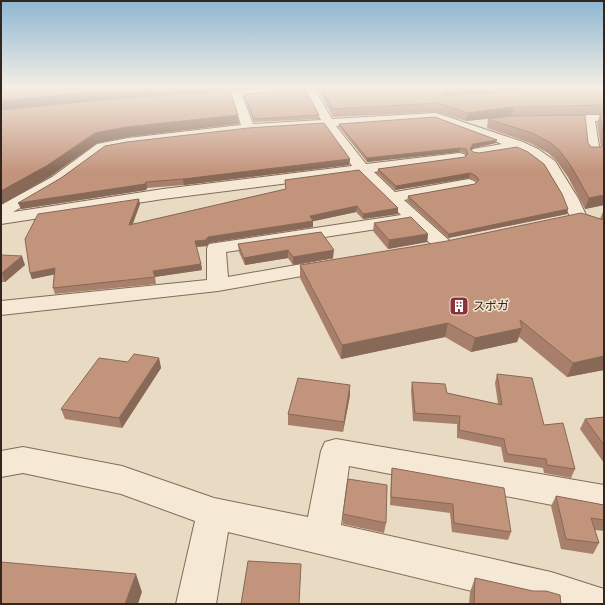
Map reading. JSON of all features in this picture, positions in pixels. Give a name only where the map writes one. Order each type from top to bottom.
[{"type":"street","points":[[242,116],[248,128]]},
{"type":"street","points":[[325,116],[361,168],[414,218],[452,245],[422,250]]},
{"type":"street","points":[[1,212],[58,180],[102,147],[128,142],[248,128],[328,123],[397,116]]},
{"type":"street","points":[[447,116],[463,126],[518,145],[533,152],[550,164],[570,198],[571,220]]},
{"type":"street","points":[[589,118],[592,152]]},
{"type":"street","points":[[542,119],[604,118]]},
{"type":"street","points":[[463,126],[491,123]]},
{"type":"street","points":[[478,152],[518,145]]},
{"type":"street","points":[[404,150],[420,163]]},
{"type":"street","points":[[1,219],[162,194],[459,157]]},
{"type":"street","points":[[391,197],[468,184]]},
{"type":"street","points":[[571,220],[604,211]]},
{"type":"street","points":[[218,285],[216,248],[414,218]]},
{"type":"street","points":[[571,220],[604,228]]},
{"type":"street","points":[[1,308],[218,285],[346,263]]},
{"type":"street","points":[[322,537],[336,451],[604,500]]},
{"type":"street","points":[[1,464],[23,460],[122,480],[214,513],[551,591],[594,604]]},
{"type":"street","points":[[196,604],[214,513]]},
{"type":"building","points":[[1,116],[226,116],[126,127],[95,133],[48,165],[1,191]]},
{"type":"building","points":[[253,116],[299,116],[254,119]]},
{"type":"building","points":[[512,116],[585,116],[588,143],[591,147],[601,147],[604,143],[604,195],[589,198],[571,166],[559,150],[551,143],[532,133],[488,119]]},
{"type":"building","points":[[600,116],[604,116],[604,138]]},
{"type":"building","points":[[435,117],[497,140],[473,144],[470,149],[473,152],[479,153],[517,147],[528,152],[544,164],[562,194],[568,209],[449,234],[408,196],[475,184],[479,180],[476,176],[470,173],[396,186],[378,169],[465,157],[468,154],[466,149],[460,148],[367,158],[339,124]]},
{"type":"building","points":[[324,123],[350,159],[146,182],[145,184],[18,203],[61,178],[105,146],[127,142],[248,128]]},
{"type":"building","points":[[359,170],[398,208],[363,214],[357,206],[310,216],[313,221],[208,237],[206,240],[195,241],[201,264],[153,271],[155,277],[53,288],[55,268],[30,273],[25,239],[38,214],[139,199],[129,225],[286,189],[285,180]]},
{"type":"building","name":"スポガ","points":[[581,213],[604,220],[604,356],[573,363],[520,320],[522,328],[475,338],[448,323],[342,345],[300,265],[447,241]]},
{"type":"building","points":[[411,217],[428,234],[389,240],[374,223]]},
{"type":"building","points":[[321,232],[334,250],[293,257],[288,250],[244,258],[238,244]]},
{"type":"building","points":[[1,255],[22,256],[1,273]]},
{"type":"building","points":[[134,354],[159,358],[119,418],[61,409],[99,358],[128,362]]},
{"type":"building","points":[[497,374],[532,378],[544,425],[563,423],[575,469],[547,465],[546,459],[507,454],[504,439],[459,430],[460,416],[415,413],[412,382],[445,384],[447,393],[502,405]]},
{"type":"building","points":[[298,378],[350,385],[344,422],[288,414]]},
{"type":"building","points":[[604,417],[604,445],[585,419]]},
{"type":"building","points":[[392,468],[504,488],[511,532],[454,523],[453,504],[391,497]]},
{"type":"building","points":[[348,479],[387,485],[386,523],[343,514]]},
{"type":"building","points":[[556,496],[604,505],[604,520],[591,518],[599,543],[566,539]]},
{"type":"building","points":[[248,561],[301,564],[299,604],[241,604]]},
{"type":"building","points":[[1,562],[136,574],[125,604],[1,604]]},
{"type":"building","points":[[475,578],[533,591],[546,591],[560,595],[561,604],[474,604]]},
{"type":"place","name":"スポガ","points":[[459,306]]}]
